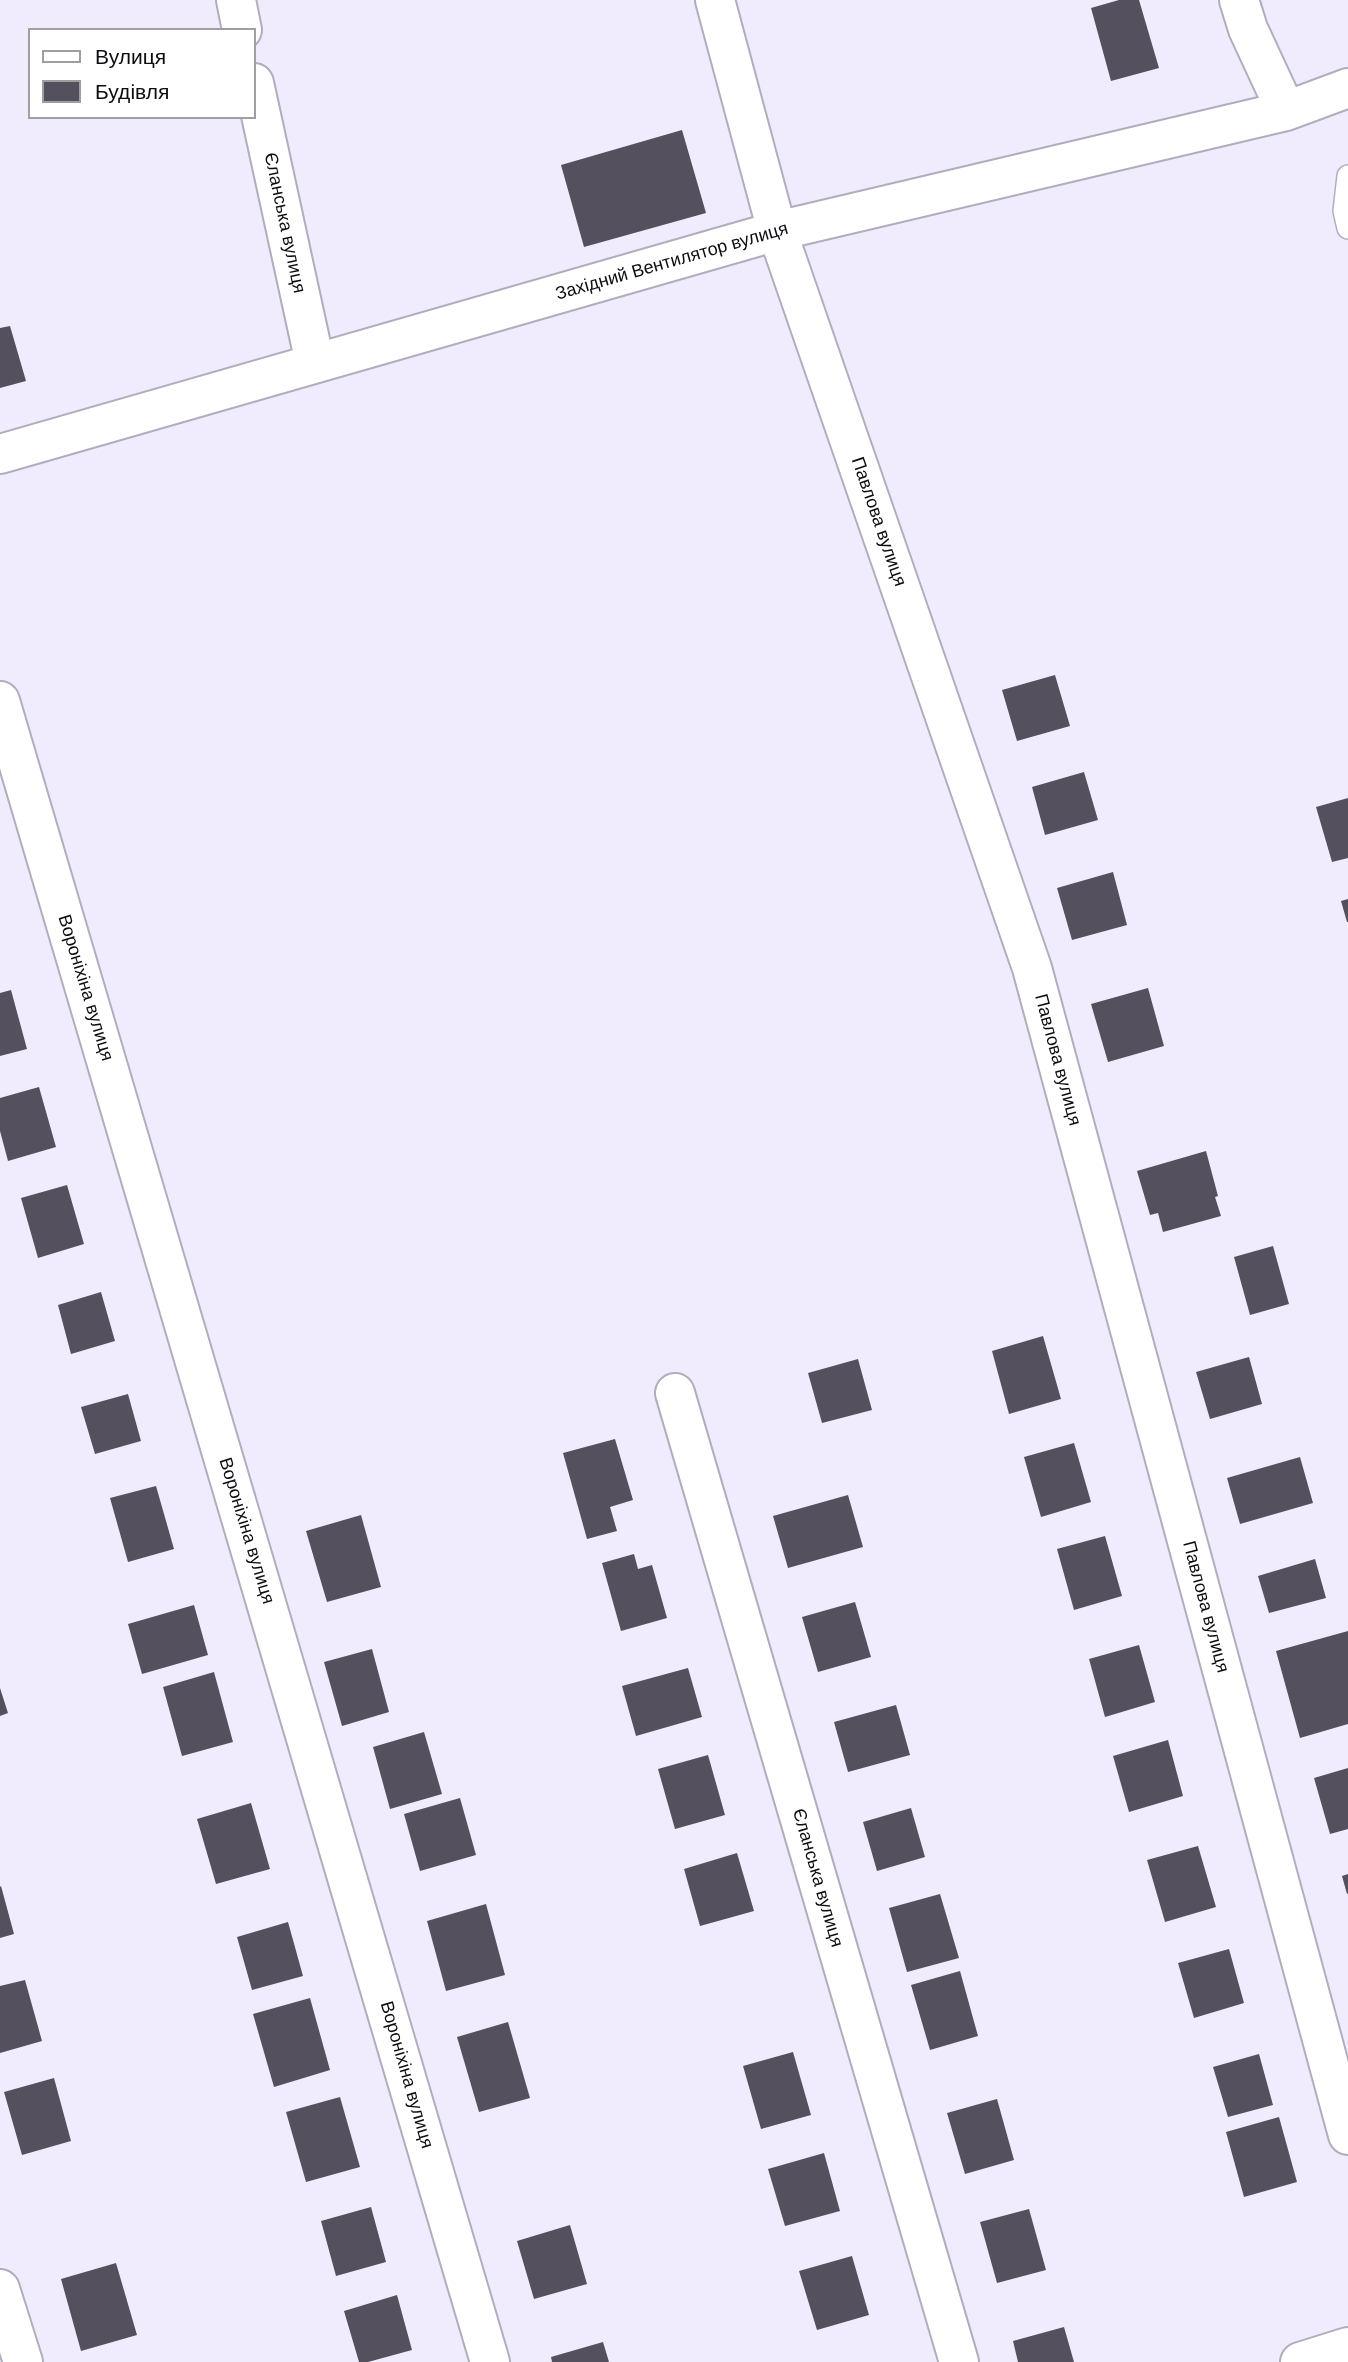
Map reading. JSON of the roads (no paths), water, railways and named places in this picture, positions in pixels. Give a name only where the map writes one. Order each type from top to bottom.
[{"type":"street","points":[[236,0],[242,28]]},
{"type":"street","name":"Павлова вулиця","points":[[715,0],[777,231],[1032,968],[1348,2135]]},
{"type":"street","points":[[1239,0],[1248,29],[1286,111]]},
{"type":"street","name":"Західний Вентилятор вулиця","points":[[0,454],[777,231],[1286,111],[1348,88]]},
{"type":"street","name":"Єланська вулиця","points":[[256,92],[315,363]]},
{"type":"street","name":"Вороніхіна вулиця","points":[[0,701],[490,2362]]},
{"type":"street","name":"Єланська вулиця","points":[[675,1393],[959,2362]]},
{"type":"street","points":[[0,2289],[23,2362]]},
{"type":"street","points":[[1300,2362],[1348,2347]]},
{"type":"lane","points":[[1348,176],[1344,211],[1348,228]]}]
